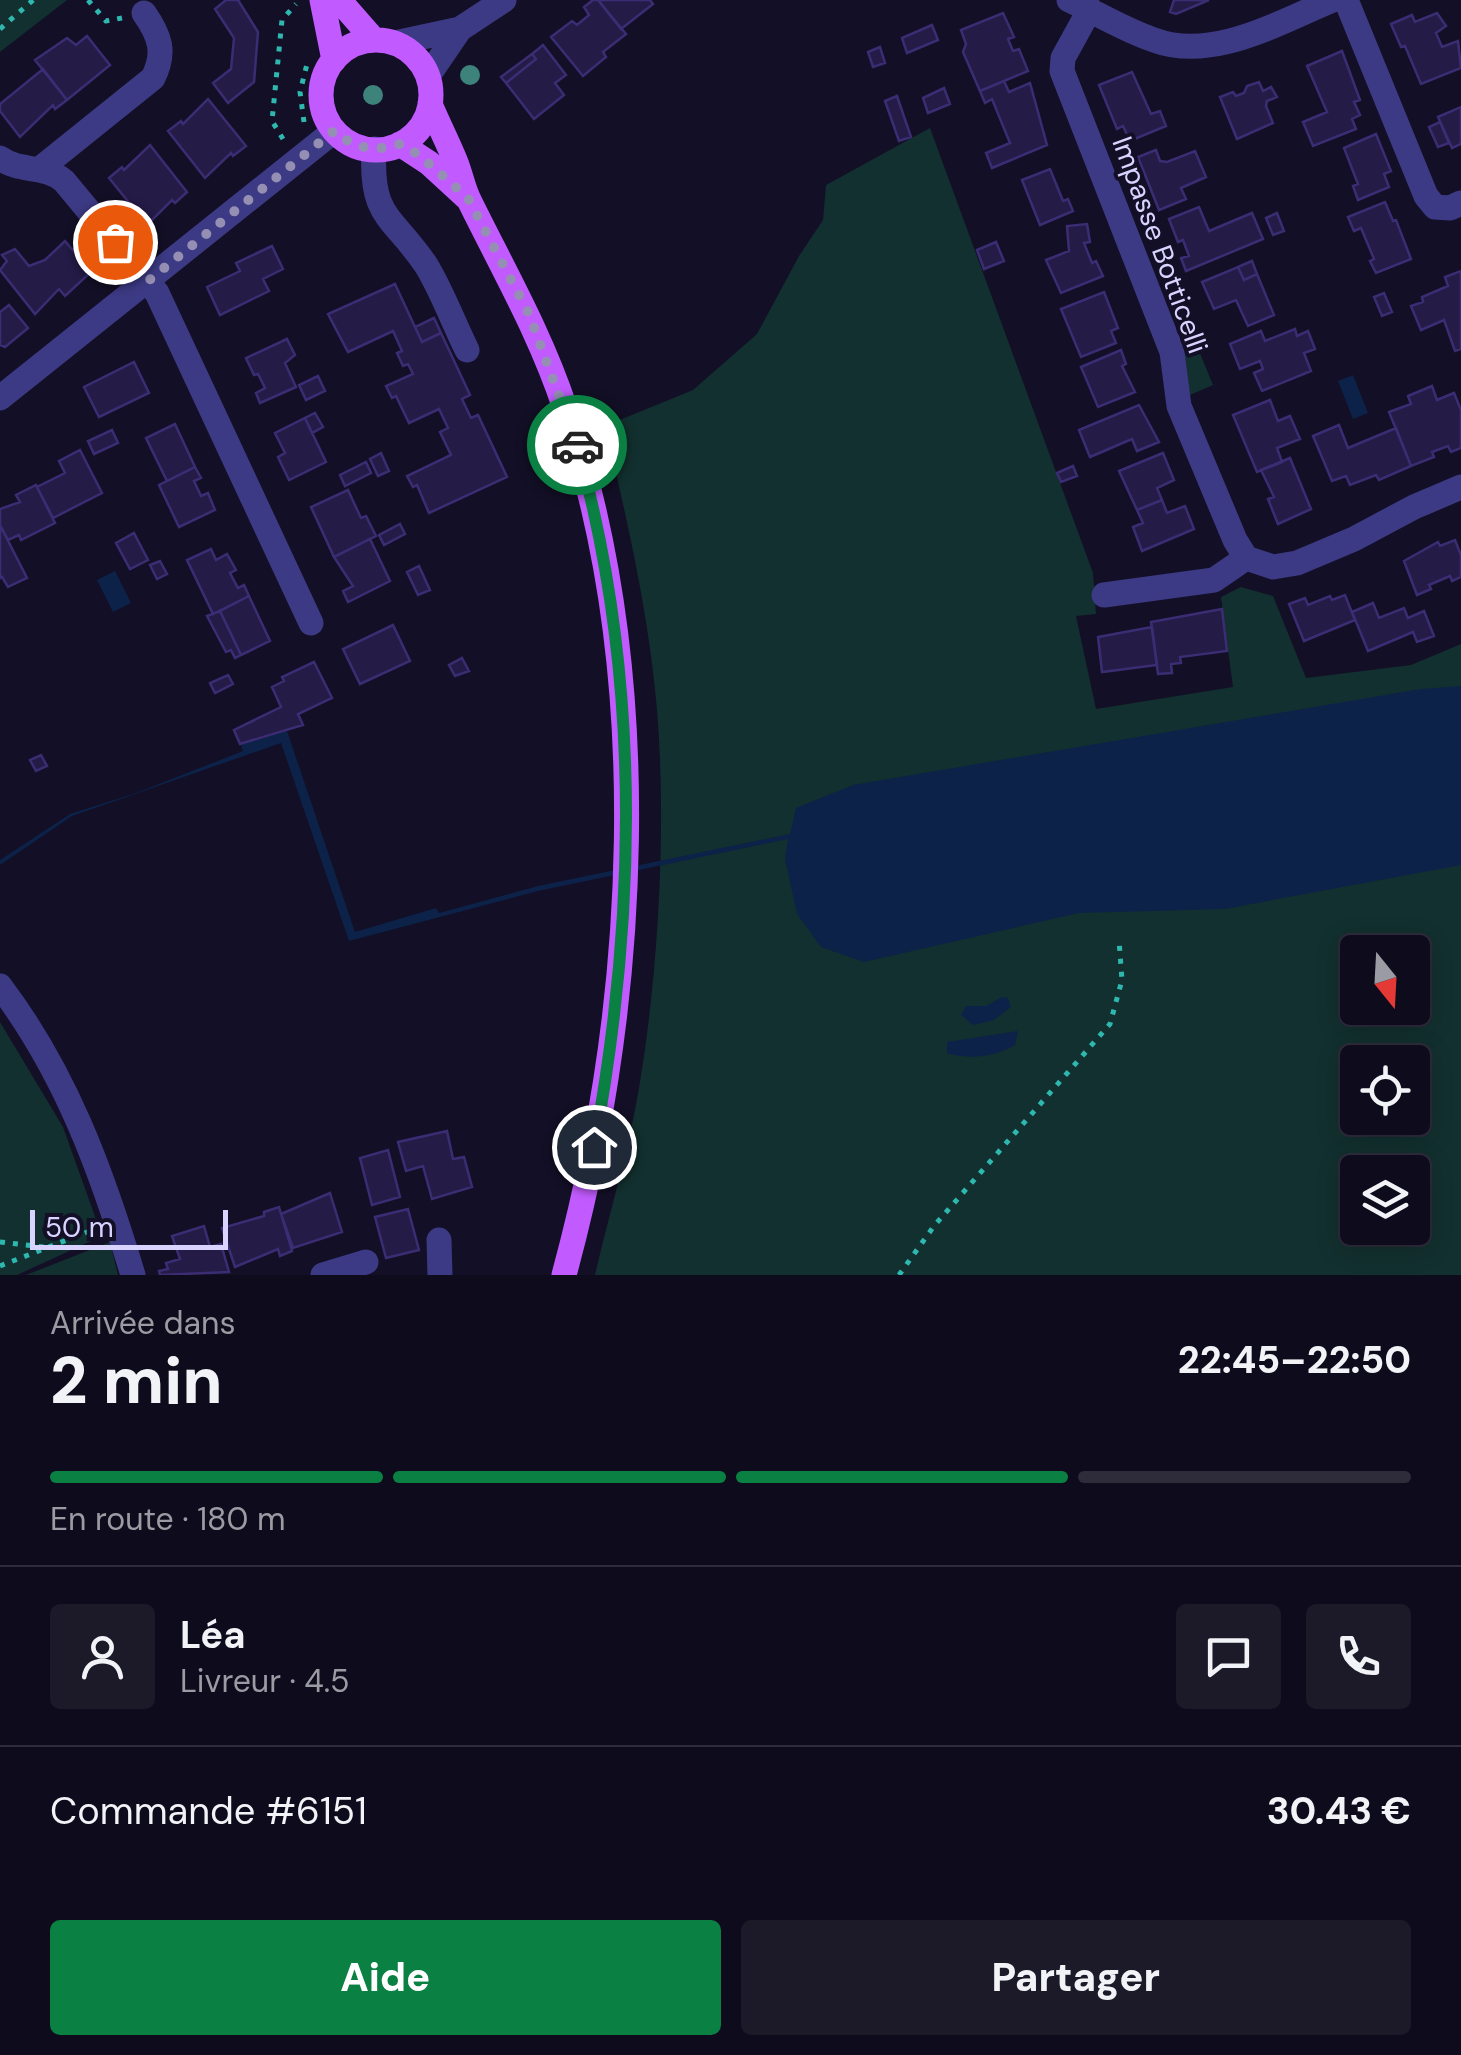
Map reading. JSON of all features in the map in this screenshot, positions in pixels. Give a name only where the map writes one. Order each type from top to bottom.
[{"type":"main road","points":[[322,0],[322,55],[326,73],[322,103],[334,131],[374,150],[400,144],[414,134],[430,104]]},
{"type":"main road","points":[[339,0],[385,42],[420,62],[428,76],[430,104],[468,198],[529,314],[566,408],[601,551],[620,686],[626,854],[619,976],[594,1147],[564,1275]]},
{"type":"main road","points":[[322,55],[359,43],[385,42]]},
{"type":"main road","points":[[400,144],[419,155],[468,198]]},
{"type":"street","points":[[428,76],[460,29],[504,0]]},
{"type":"street","points":[[1079,5],[1156,42],[1183,47],[1230,41],[1333,0]]},
{"type":"street","points":[[1346,0],[1426,196],[1435,208],[1461,203]]},
{"type":"street","name":"Impasse Botticelli","points":[[1079,5],[1062,71],[1172,352],[1179,406],[1246,558]]},
{"type":"street","points":[[40,168],[153,78],[162,46],[144,13]]},
{"type":"street","points":[[385,42],[460,29]]},
{"type":"street","points":[[0,398],[334,131]]},
{"type":"street","points":[[374,150],[372,179],[386,219],[428,269],[466,350]]},
{"type":"street","points":[[0,158],[10,166],[40,168],[64,181],[148,281],[311,623]]},
{"type":"street","points":[[1104,595],[1214,580],[1246,558],[1273,567],[1297,563],[1461,487]]},
{"type":"street","points":[[0,986],[38,1040],[88,1139],[133,1275]]},
{"type":"street","points":[[439,1240],[440,1275]]},
{"type":"street","points":[[323,1275],[366,1262]]},
{"type":"path","points":[[0,29],[33,0]]},
{"type":"path","points":[[88,0],[106,21],[144,13]]},
{"type":"path","points":[[288,148],[272,121],[282,20],[301,0]]},
{"type":"path","points":[[300,133],[304,118],[300,92],[322,55]]},
{"type":"path","points":[[898,1275],[934,1226],[1110,1024],[1122,980],[1119,940]]},
{"type":"path","points":[[0,1266],[117,1221]]},
{"type":"path","points":[[0,1242],[47,1248]]},
{"type":"green space","points":[[0,0],[67,0],[0,52]]},
{"type":"green space","points":[[930,128],[1093,573],[1096,614],[1076,616],[1096,709],[1233,687],[1221,597],[1241,587],[1273,596],[1306,678],[1411,665],[1461,644],[1461,1275],[595,1275],[632,1126],[644,1059],[661,857],[660,757],[649,639],[605,426],[693,390],[757,334],[823,220],[826,185]]},
{"type":"green space","points":[[1197,346],[1213,385],[1190,395],[1184,351]]},
{"type":"green space","points":[[0,1022],[63,1127],[102,1236],[17,1275],[0,1275]]},
{"type":"green space","points":[[110,1242],[118,1275],[26,1275]]},
{"type":"water","points":[[1353,375],[1368,413],[1353,419],[1338,381]]},
{"type":"water","points":[[115,571],[131,603],[113,612],[97,580]]},
{"type":"water","points":[[1461,686],[1461,865],[1225,909],[1079,913],[864,962],[821,947],[797,914],[785,859],[788,839],[538,891],[349,941],[281,743],[72,816],[0,865],[0,860],[70,814],[136,793],[243,751],[241,745],[287,731],[355,932],[436,908],[439,913],[538,886],[790,834],[796,808],[853,785],[1421,689]]},
{"type":"water","points":[[1008,998],[1011,1007],[994,1020],[973,1025],[961,1015],[966,1006],[986,1006]]},
{"type":"water","points":[[1018,1031],[1015,1045],[991,1055],[947,1053],[947,1042]]},
{"type":"building","points":[[226,0],[238,0],[258,32],[254,82],[228,103],[213,83],[231,69],[234,38],[215,9]]},
{"type":"building","points":[[598,0],[626,34],[603,52],[606,57],[583,76],[551,37],[572,21],[577,25],[589,15],[584,7]]},
{"type":"building","points":[[598,0],[650,0],[653,4],[621,29]]},
{"type":"building","points":[[1174,0],[1209,0],[1176,14],[1170,12]]},
{"type":"building","points":[[1003,13],[1014,37],[1008,39],[1013,51],[1019,49],[1028,71],[980,91],[963,52],[966,44],[961,30]]},
{"type":"building","points":[[1437,13],[1446,26],[1436,33],[1442,47],[1458,41],[1461,68],[1421,84],[1391,24],[1412,15],[1415,22]]},
{"type":"building","points":[[932,25],[938,40],[907,53],[902,38]]},
{"type":"building","points":[[87,36],[110,65],[67,100],[35,60],[67,38],[76,45]]},
{"type":"building","points":[[543,45],[566,75],[555,83],[564,95],[534,119],[506,83],[536,59],[532,54]]},
{"type":"building","points":[[880,47],[885,63],[873,67],[868,52]]},
{"type":"building","points":[[1342,51],[1360,100],[1354,102],[1360,115],[1352,119],[1356,129],[1313,146],[1303,122],[1327,112],[1307,66]]},
{"type":"building","points":[[532,54],[536,59],[506,83],[501,77]]},
{"type":"building","points":[[43,69],[67,100],[55,109],[53,105],[20,137],[0,111],[0,104]]},
{"type":"building","points":[[1132,72],[1151,114],[1160,111],[1166,126],[1130,141],[1123,126],[1117,129],[1099,85]]},
{"type":"building","points":[[1004,81],[1009,92],[1030,83],[1047,145],[992,168],[986,153],[1010,143],[992,99],[985,103],[980,91]]},
{"type":"building","points":[[1259,82],[1263,91],[1271,87],[1277,97],[1267,101],[1266,106],[1273,123],[1237,139],[1220,97],[1244,93],[1247,86]]},
{"type":"building","points":[[944,88],[950,104],[928,113],[923,98]]},
{"type":"building","points":[[897,96],[911,137],[899,141],[885,101]]},
{"type":"building","points":[[208,99],[246,146],[233,156],[231,153],[205,178],[168,131],[181,121],[183,124]]},
{"type":"building","points":[[1461,107],[1461,144],[1452,148],[1438,117]]},
{"type":"building","points":[[1440,122],[1449,143],[1438,147],[1429,127]]},
{"type":"building","points":[[1376,134],[1391,171],[1384,174],[1389,187],[1358,200],[1353,186],[1358,184],[1344,148]]},
{"type":"building","points":[[150,145],[187,192],[175,203],[172,200],[147,225],[109,178],[122,167],[124,170]]},
{"type":"building","points":[[1156,150],[1160,161],[1167,162],[1195,151],[1206,177],[1181,188],[1186,199],[1159,210],[1138,157]]},
{"type":"building","points":[[1050,169],[1063,201],[1068,199],[1073,211],[1040,225],[1022,180]]},
{"type":"building","points":[[1385,202],[1411,259],[1376,273],[1361,228],[1354,231],[1348,217]]},
{"type":"building","points":[[1199,207],[1209,231],[1252,213],[1263,239],[1186,271],[1181,258],[1189,256],[1183,240],[1178,242],[1169,219]]},
{"type":"building","points":[[1277,213],[1284,231],[1273,235],[1266,218]]},
{"type":"building","points":[[1087,224],[1090,242],[1084,243],[1092,263],[1096,261],[1103,276],[1061,293],[1046,260],[1069,251],[1067,226]]},
{"type":"building","points":[[65,241],[91,272],[65,296],[59,289],[35,314],[0,270],[7,261],[2,255],[15,249],[29,266],[45,260]]},
{"type":"building","points":[[996,242],[1004,261],[984,269],[977,250]]},
{"type":"building","points":[[272,246],[283,269],[263,279],[269,291],[220,315],[207,287],[240,271],[236,263]]},
{"type":"building","points":[[1252,261],[1257,274],[1244,280],[1238,267]]},
{"type":"building","points":[[1238,267],[1244,280],[1257,274],[1274,315],[1248,326],[1236,300],[1214,309],[1202,282]]},
{"type":"building","points":[[1461,271],[1461,349],[1455,351],[1444,320],[1421,330],[1411,306],[1448,286],[1445,277]]},
{"type":"building","points":[[395,284],[422,342],[441,333],[470,395],[462,399],[471,418],[478,415],[507,477],[429,513],[417,485],[413,487],[407,476],[451,455],[440,432],[448,428],[439,409],[409,423],[396,396],[392,398],[386,386],[413,374],[408,364],[403,366],[397,353],[402,351],[393,331],[348,352],[328,314]]},
{"type":"building","points":[[1104,292],[1118,328],[1111,331],[1116,343],[1081,357],[1061,309]]},
{"type":"building","points":[[1384,293],[1392,312],[1382,316],[1374,297]]},
{"type":"building","points":[[9,305],[28,328],[5,347],[0,345],[0,312]]},
{"type":"building","points":[[434,318],[441,333],[422,342],[415,327]]},
{"type":"building","points":[[1295,329],[1297,336],[1308,331],[1315,349],[1304,353],[1311,371],[1262,391],[1254,373],[1263,369],[1260,361],[1240,369],[1230,344],[1261,331],[1265,341]]},
{"type":"building","points":[[287,339],[295,355],[285,363],[296,387],[260,403],[256,393],[265,388],[246,358]]},
{"type":"building","points":[[1121,350],[1126,364],[1122,366],[1135,392],[1098,407],[1081,367]]},
{"type":"building","points":[[134,362],[149,393],[99,417],[84,387]]},
{"type":"building","points":[[318,376],[325,391],[306,400],[299,385]]},
{"type":"building","points":[[1432,386],[1437,400],[1454,393],[1461,410],[1461,448],[1451,452],[1448,446],[1432,452],[1434,457],[1411,466],[1389,412],[1411,404],[1408,396]]},
{"type":"building","points":[[1270,400],[1278,421],[1290,416],[1300,439],[1277,448],[1282,462],[1257,472],[1233,415]]},
{"type":"building","points":[[1139,405],[1159,442],[1137,451],[1132,439],[1090,457],[1079,430]]},
{"type":"building","points":[[315,413],[323,427],[312,433],[305,418]]},
{"type":"building","points":[[305,418],[326,462],[289,480],[278,457],[285,453],[275,433]]},
{"type":"building","points":[[175,424],[195,467],[167,481],[146,438]]},
{"type":"building","points":[[1339,425],[1348,448],[1396,428],[1411,466],[1379,480],[1376,475],[1350,485],[1346,476],[1332,481],[1313,436]]},
{"type":"building","points":[[112,430],[118,443],[94,454],[88,441]]},
{"type":"building","points":[[80,450],[102,493],[53,518],[37,487],[65,473],[59,461]]},
{"type":"building","points":[[381,453],[389,471],[378,476],[370,459]]},
{"type":"building","points":[[1163,453],[1174,480],[1157,488],[1162,500],[1137,510],[1119,471]]},
{"type":"building","points":[[1290,458],[1311,509],[1278,524],[1268,499],[1274,497],[1261,470]]},
{"type":"building","points":[[366,462],[371,473],[345,486],[340,475]]},
{"type":"building","points":[[1073,466],[1077,476],[1061,482],[1057,473]]},
{"type":"building","points":[[195,467],[201,478],[194,481],[201,496],[208,493],[215,510],[179,527],[159,485]]},
{"type":"building","points":[[36,485],[55,523],[21,540],[19,535],[8,540],[0,525],[0,509],[20,502],[16,495]]},
{"type":"building","points":[[348,490],[361,518],[366,516],[376,536],[334,557],[311,507]]},
{"type":"building","points":[[1162,500],[1167,513],[1185,506],[1194,529],[1142,551],[1133,527],[1143,523],[1137,510]]},
{"type":"building","points":[[400,524],[405,534],[384,545],[379,535]]},
{"type":"building","points":[[0,525],[27,578],[8,587],[0,578]]},
{"type":"building","points":[[134,533],[148,560],[130,569],[116,543]]},
{"type":"building","points":[[370,539],[390,581],[348,602],[343,591],[353,586],[334,557]]},
{"type":"building","points":[[1455,540],[1461,555],[1461,577],[1452,581],[1450,576],[1417,595],[1404,561],[1438,542],[1440,546]]},
{"type":"building","points":[[211,549],[216,560],[227,554],[236,570],[230,573],[238,588],[244,585],[249,596],[213,614],[187,560]]},
{"type":"building","points":[[160,561],[167,574],[157,579],[150,565]]},
{"type":"building","points":[[419,566],[430,590],[418,595],[407,572]]},
{"type":"building","points":[[1345,595],[1355,620],[1304,641],[1289,604],[1305,598],[1308,605]]},
{"type":"building","points":[[249,596],[270,641],[241,655],[220,611]]},
{"type":"building","points":[[1373,603],[1379,618],[1404,608],[1408,618],[1424,611],[1434,636],[1417,642],[1413,632],[1368,651],[1352,612]]},
{"type":"building","points":[[1222,609],[1227,651],[1180,657],[1181,663],[1171,664],[1172,673],[1158,674],[1151,622]]},
{"type":"building","points":[[220,611],[241,655],[235,658],[231,650],[226,652],[207,616]]},
{"type":"building","points":[[393,625],[410,661],[360,684],[343,649]]},
{"type":"building","points":[[1152,627],[1157,665],[1102,672],[1098,637]]},
{"type":"building","points":[[462,658],[469,671],[455,676],[449,665]]},
{"type":"building","points":[[314,662],[332,698],[298,714],[303,725],[240,744],[234,730],[281,707],[272,687],[284,681],[282,677]]},
{"type":"building","points":[[228,675],[233,684],[215,693],[210,683]]},
{"type":"building","points":[[41,755],[47,766],[36,771],[30,760]]},
{"type":"building","points":[[447,1131],[453,1159],[464,1157],[472,1187],[432,1199],[423,1166],[406,1171],[398,1142]]},
{"type":"building","points":[[388,1150],[400,1197],[372,1205],[360,1158]]},
{"type":"building","points":[[330,1193],[342,1232],[293,1248],[281,1214]]},
{"type":"building","points":[[279,1207],[292,1251],[280,1256],[278,1249],[235,1267],[222,1228],[264,1216],[264,1212]]},
{"type":"building","points":[[408,1209],[419,1250],[386,1258],[375,1217]]},
{"type":"building","points":[[204,1226],[210,1247],[221,1244],[229,1272],[160,1275],[159,1271],[168,1269],[166,1263],[180,1259],[172,1236]]},
{"type":"way so far","points":[[115,242],[148,281],[334,131],[359,147],[374,150],[400,144],[419,155],[468,198],[529,314],[577,445]]},
{"type":"route","points":[[577,445],[612,615],[624,767],[626,854],[622,938],[615,1014],[594,1147]]}]
